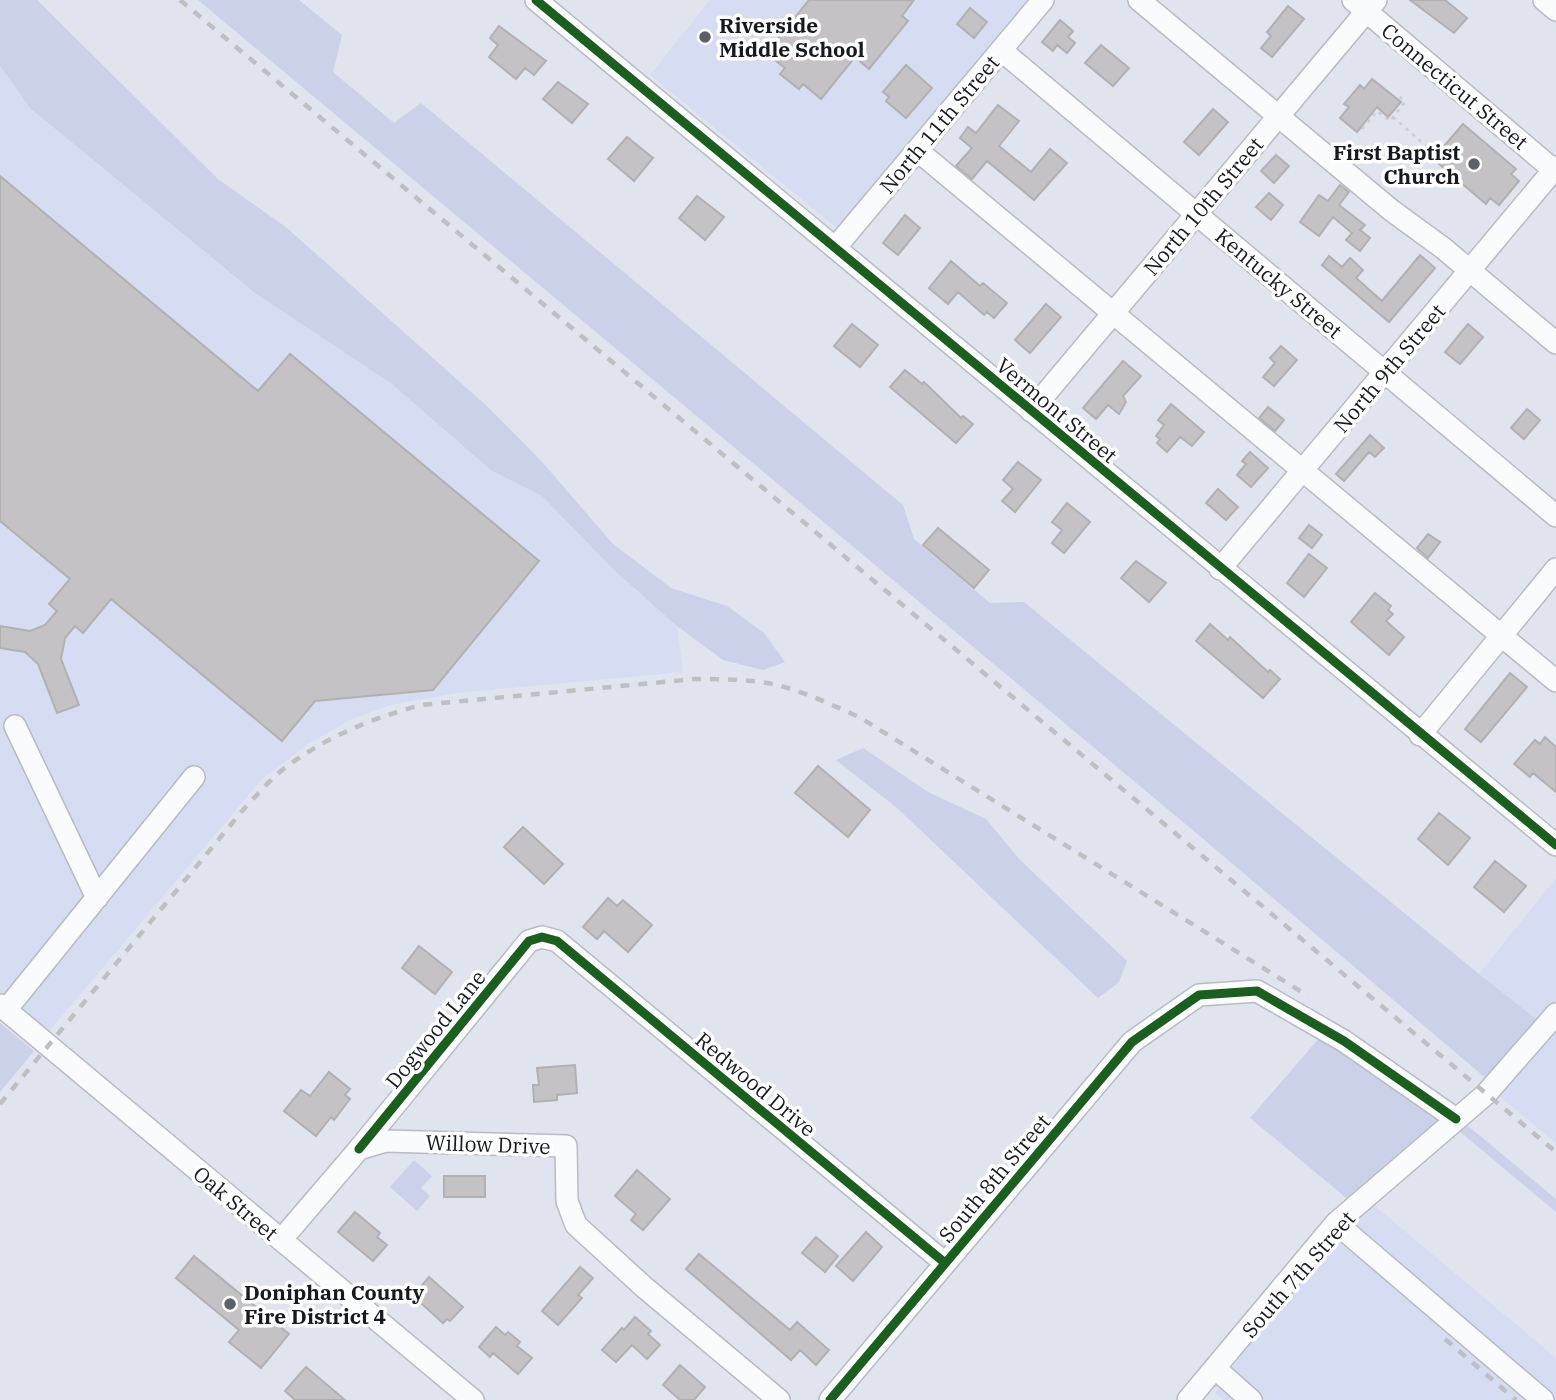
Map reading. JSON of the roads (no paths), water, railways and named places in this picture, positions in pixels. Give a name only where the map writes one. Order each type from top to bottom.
[{"type":"street","name":"Vermont Street","points":[[536,0],[1556,845]]},
{"type":"street","name":"North 11th Street","points":[[835,248],[1043,0]]},
{"type":"street","points":[[1139,0],[1556,343]]},
{"type":"street","points":[[1544,0],[1556,10]]},
{"type":"street","name":"North 10th Street","points":[[1031,411],[1279,116],[1365,4]]},
{"type":"street","name":"Connecticut Street","points":[[1365,4],[1555,170]]},
{"type":"street","name":"Kentucky Street","points":[[1001,50],[1556,516]]},
{"type":"street","points":[[918,151],[1556,681]]},
{"type":"street","name":"North 9th Street","points":[[1220,569],[1555,170]]},
{"type":"street","points":[[1420,734],[1556,569]]},
{"type":"street","points":[[15,726],[97,898]]},
{"type":"street","points":[[3,1008],[97,898],[194,777]]},
{"type":"street","name":"Dogwood Lane","points":[[359,1149],[529,941],[542,937]]},
{"type":"street","name":"Redwood Drive","points":[[542,937],[557,941],[945,1263]]},
{"type":"street","name":"South 8th Street","points":[[830,1400],[1132,1042],[1199,995],[1257,991],[1344,1041],[1456,1119]]},
{"type":"street","name":"Oak Street","points":[[3,1008],[473,1400]]},
{"type":"street","name":"South 7th Street","points":[[1188,1400],[1336,1223],[1486,1094],[1555,1018]]},
{"type":"street","name":"Willow Drive","points":[[359,1149],[386,1141],[566,1146],[567,1201],[576,1225],[644,1287],[779,1400]]},
{"type":"street","points":[[281,1240],[359,1149]]},
{"type":"street","points":[[1336,1223],[1543,1400]]},
{"type":"street","points":[[1216,1369],[1251,1400]]},
{"type":"railway","points":[[180,0],[1556,1152]]},
{"type":"railway","points":[[0,1104],[243,810],[281,771],[313,749],[365,723],[421,705],[695,679],[746,680],[777,685],[859,717],[1308,996]]},
{"type":"railway","points":[[1445,1339],[1516,1400]]},
{"type":"place","name":"Riverside Middle School","points":[[705,37]]},
{"type":"place","name":"First Baptist Church","points":[[1474,164]]},
{"type":"place","name":"Doniphan County Fire District 4","points":[[230,1304]]}]
